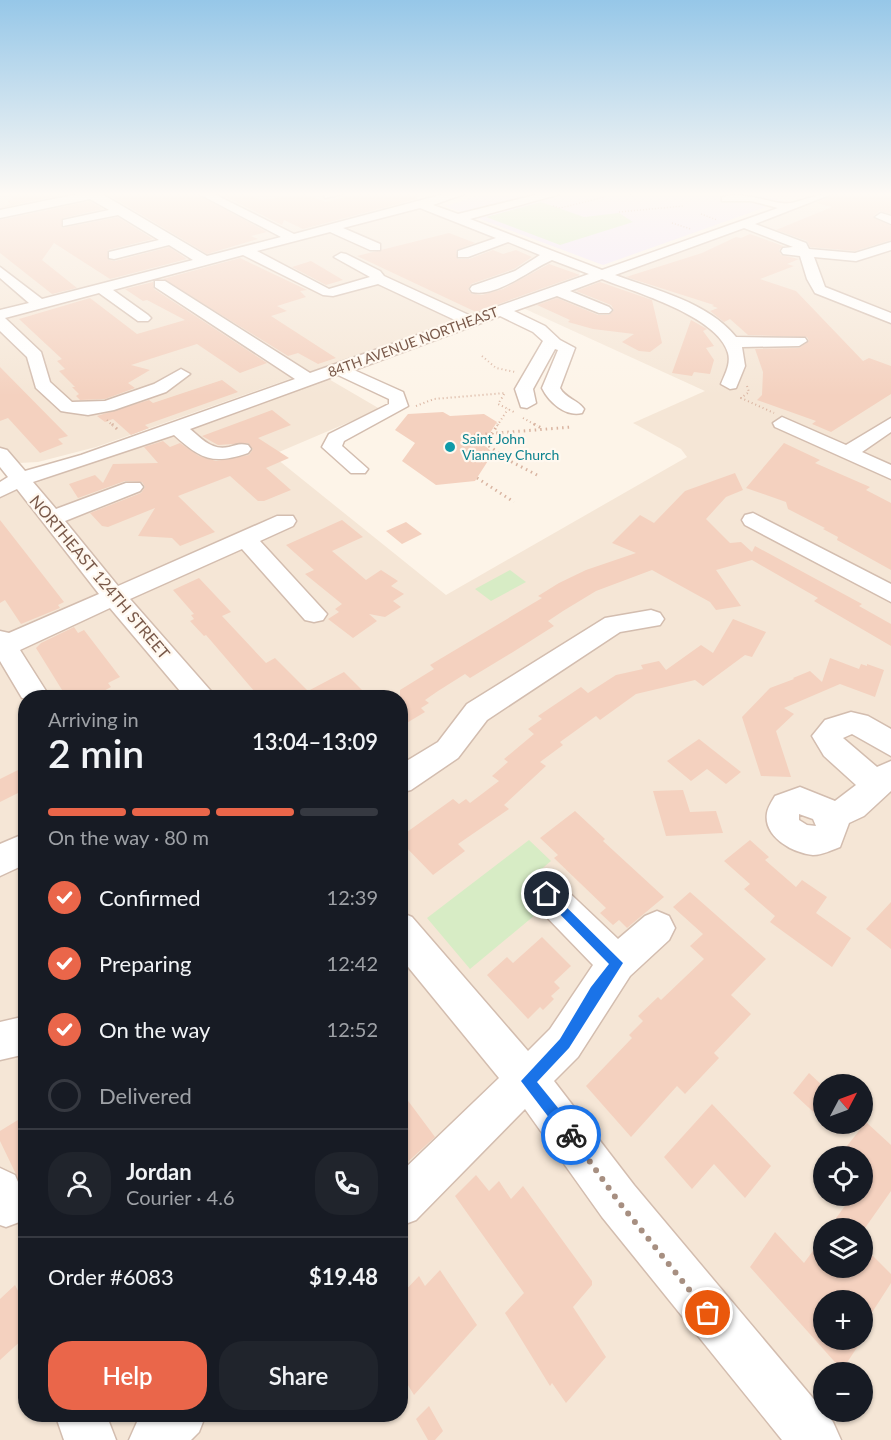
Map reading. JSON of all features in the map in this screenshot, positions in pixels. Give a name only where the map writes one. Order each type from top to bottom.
[{"type":"street","points":[[0,315],[204,261]]},
{"type":"street","points":[[266,261],[322,289]]},
{"type":"street","points":[[349,261],[375,274],[378,279],[471,322]]},
{"type":"street","points":[[477,289],[520,274],[537,261]]},
{"type":"street","points":[[568,261],[695,312],[714,324],[731,342],[738,366],[736,381]]},
{"type":"street","name":"84TH AVENUE NORTHEAST","points":[[6,483],[88,459],[642,261]]},
{"type":"street","points":[[807,261],[813,281],[820,290],[845,302],[891,318]]},
{"type":"street","points":[[0,271],[39,304]]},
{"type":"street","points":[[294,290],[322,289],[378,279]]},
{"type":"street","points":[[160,284],[309,380]]},
{"type":"street","points":[[101,288],[143,318]]},
{"type":"street","points":[[558,291],[604,310]]},
{"type":"street","points":[[501,311],[539,329],[552,339],[524,389],[527,403]]},
{"type":"street","points":[[0,322],[35,356],[42,384],[67,407],[88,410],[108,406],[160,388],[181,374]]},
{"type":"street","points":[[731,342],[799,341]]},
{"type":"street","points":[[551,342],[567,348],[564,361],[551,388],[573,418]]},
{"type":"street","points":[[340,369],[369,385],[397,396],[399,406],[336,438],[332,447],[358,469]]},
{"type":"street","points":[[779,419],[891,473]]},
{"type":"street","points":[[847,453],[891,424]]},
{"type":"street","points":[[177,427],[212,455],[219,456],[241,449]]},
{"type":"street","name":"NORTHEAST 124TH STREET","points":[[0,454],[6,483],[50,519],[114,597],[196,690]]},
{"type":"street","points":[[50,519],[134,487]]},
{"type":"street","points":[[753,520],[891,594]]},
{"type":"street","points":[[31,690],[2,643],[114,597],[285,521]]},
{"type":"street","points":[[246,539],[314,614]]},
{"type":"street","points":[[408,776],[448,750],[477,712],[614,624],[651,619]]},
{"type":"street","points":[[830,817],[853,807],[884,779],[834,748],[827,736],[834,727],[847,720],[856,722],[891,744]]},
{"type":"street","points":[[0,861],[18,851]]},
{"type":"street","points":[[547,894],[617,963]]},
{"type":"street","points":[[408,1196],[528,1081],[564,1043],[617,963],[657,928]]},
{"type":"street","points":[[408,938],[553,1111],[618,1201],[815,1440]]},
{"type":"street","points":[[0,1041],[18,1037]]},
{"type":"street","points":[[83,1422],[90,1440]]},
{"type":"street","points":[[155,1440],[173,1422]]},
{"type":"path","points":[[482,356],[496,368],[500,367],[517,373]]},
{"type":"path","points":[[736,381],[749,392],[741,398],[779,419]]},
{"type":"path","points":[[396,408],[405,411],[435,399],[505,393],[498,404],[543,429]]},
{"type":"path","points":[[492,434],[508,409]]},
{"type":"path","points":[[105,418],[126,438]]},
{"type":"path","points":[[537,475],[510,462],[497,449],[473,435],[543,429],[573,418]]},
{"type":"path","points":[[477,478],[514,502]]},
{"type":"shaded area","points":[[0,261],[553,261],[580,272],[579,277],[96,447],[38,462],[0,464]]},
{"type":"shaded area","points":[[593,261],[614,261],[603,265]]},
{"type":"shaded area","points":[[651,261],[891,261],[891,1440],[0,1440],[0,496],[327,378],[380,409],[272,455],[446,595],[687,457],[681,449],[633,423],[705,391],[523,308]]},
{"type":"green space","points":[[510,570],[526,582],[491,601],[475,589]]},
{"type":"green space","points":[[529,840],[551,861],[538,873],[533,883],[541,910],[470,969],[427,918]]},
{"type":"building","points":[[10,261],[43,261],[77,288],[52,294]]},
{"type":"building","points":[[82,261],[179,261],[110,279]]},
{"type":"building","points":[[228,261],[247,261],[307,290],[300,291],[306,297],[277,306],[287,311],[271,316],[336,358],[318,364],[298,353],[288,356],[163,279]]},
{"type":"building","points":[[311,261],[343,280],[326,285],[292,267]]},
{"type":"building","points":[[368,261],[526,261],[514,269],[471,284],[468,290],[472,294],[482,295],[503,289],[549,264],[580,275],[476,312]]},
{"type":"building","points":[[676,261],[794,261],[787,264],[794,266],[760,279],[796,291],[863,361],[869,358],[891,366],[891,394],[831,432],[812,424],[816,421],[757,400],[762,395],[763,372],[755,349],[799,348],[809,341],[807,337],[748,335],[730,319],[724,322],[710,311],[718,308],[712,306],[714,305],[626,277]]},
{"type":"building","points":[[153,282],[154,289],[267,363],[240,373],[197,344],[131,365],[150,370],[128,383],[135,388],[105,399],[80,400],[76,396],[79,394],[72,387],[75,387],[59,371],[65,369],[57,361],[62,359],[19,319],[90,298],[137,334],[185,320],[147,300],[143,301],[125,289]]},
{"type":"building","points":[[600,282],[652,300],[662,343],[650,352],[639,351],[622,342],[634,334],[593,329],[568,322],[570,320],[537,305],[557,298],[598,315],[609,315],[614,310],[611,305],[576,291]]},
{"type":"building","points":[[691,320],[707,329],[703,331],[714,346],[706,348],[714,360],[710,374],[694,372],[692,376],[672,373]]},
{"type":"building","points":[[0,367],[68,436],[58,439],[63,444],[40,453],[8,418],[0,421]]},
{"type":"building","points":[[222,380],[238,392],[145,425],[149,428],[131,435],[113,419],[105,422],[97,416],[149,400],[153,403]]},
{"type":"building","points":[[272,410],[291,425],[258,438],[289,458],[266,468],[291,490],[264,501],[258,501],[230,476],[178,496],[215,532],[180,546],[172,538],[138,536],[155,508],[108,527],[102,526],[90,513],[141,493],[145,487],[142,482],[125,481],[78,498],[69,484],[95,475],[103,483],[113,464],[158,463],[144,447],[163,441],[170,447],[180,443],[199,456],[216,461],[249,455],[253,449],[248,443],[218,445],[202,436]]},
{"type":"building","name":"Saint John Vianney Church","points":[[443,412],[450,416],[484,414],[497,422],[483,444],[493,453],[475,481],[436,485],[402,461],[415,443],[395,430],[408,414]]},
{"type":"building","points":[[784,443],[820,460],[815,463],[870,487],[866,490],[891,503],[891,570],[837,540],[838,537],[823,529],[825,528],[788,509],[786,502],[746,488]]},
{"type":"building","points":[[735,473],[743,490],[726,497],[706,519],[730,543],[741,542],[752,552],[755,546],[862,604],[859,606],[891,624],[891,646],[814,601],[818,598],[752,560],[716,570],[741,606],[716,610],[710,602],[652,570],[596,591],[563,611],[548,621],[554,626],[470,678],[465,674],[425,700],[429,703],[421,708],[425,712],[408,722],[408,690],[400,690],[434,669],[430,665],[542,598],[538,596],[559,583],[586,570],[636,553],[612,543],[640,515],[654,523],[685,491]]},
{"type":"building","points":[[0,520],[64,602],[58,605],[60,608],[21,624],[5,600],[0,603]]},
{"type":"building","points":[[342,520],[363,537],[332,551],[366,580],[381,570],[398,581],[391,586],[404,594],[393,601],[401,607],[385,617],[369,614],[377,621],[353,638],[328,619],[339,612],[335,609],[342,604],[305,574],[314,570],[286,545]]},
{"type":"building","points":[[406,522],[422,534],[402,544],[386,531]]},
{"type":"building","points":[[199,578],[231,612],[222,616],[266,663],[275,658],[307,690],[253,690],[206,635],[204,636],[190,621],[194,619],[191,615],[194,614],[173,590]]},
{"type":"building","points":[[733,619],[766,632],[752,657],[745,655],[703,686],[695,680],[636,694],[600,720],[596,716],[560,742],[563,745],[540,762],[546,766],[504,805],[509,809],[458,844],[465,851],[433,875],[408,849],[408,831],[453,799],[459,804],[466,799],[470,803],[499,781],[492,776],[508,762],[504,759],[534,734],[528,729],[542,719],[538,716],[581,687],[588,693],[616,675],[643,669],[641,665],[659,661],[666,670],[701,645],[713,653]]},
{"type":"building","points":[[74,627],[78,633],[84,630],[120,677],[108,683],[111,687],[106,690],[62,690],[36,648],[41,643]]},
{"type":"building","points":[[830,658],[859,669],[861,664],[867,666],[867,664],[884,670],[875,697],[840,684],[784,708],[794,714],[776,731],[791,777],[761,776],[742,717],[770,688],[810,671],[822,682]]},
{"type":"building","points":[[344,672],[362,690],[310,690]]},
{"type":"building","points":[[699,739],[741,772],[726,784],[707,769],[691,781],[667,761]]},
{"type":"building","points":[[18,770],[18,793],[0,802],[0,779]]},
{"type":"building","points":[[683,790],[690,812],[716,811],[723,833],[666,836],[653,791]]},
{"type":"building","points":[[575,811],[605,839],[603,841],[664,897],[627,928],[619,920],[613,925],[600,913],[606,908],[554,858],[558,855],[540,838]]},
{"type":"building","points":[[750,840],[769,857],[765,860],[796,887],[802,880],[827,897],[816,913],[851,938],[832,967],[770,922],[775,916],[744,889],[750,884],[724,861]]},
{"type":"building","points":[[690,892],[766,959],[731,995],[751,1014],[714,1053],[719,1058],[685,1094],[677,1086],[631,1137],[586,1086],[632,1038],[629,1035],[643,1021],[638,1016],[658,997],[661,1000],[704,959],[690,946],[703,934],[673,907]]},
{"type":"building","points":[[891,902],[891,949],[866,929]]},
{"type":"building","points":[[542,937],[571,966],[554,982],[560,988],[551,996],[554,999],[543,1010],[540,1007],[528,1019],[487,975],[507,957],[513,963]]},
{"type":"building","points":[[809,1073],[813,1077],[813,1112],[793,1093]]},
{"type":"building","points":[[408,1101],[435,1137],[408,1162]]},
{"type":"building","points":[[712,1104],[771,1166],[745,1198],[714,1164],[692,1189],[664,1157]]},
{"type":"building","points":[[18,1120],[18,1178],[0,1141],[0,1131]]},
{"type":"building","points":[[873,1128],[891,1145],[891,1191],[872,1218],[836,1218],[845,1206],[873,1206],[873,1146],[847,1146],[856,1134],[873,1134]]},
{"type":"building","points":[[476,1175],[489,1191],[499,1181],[511,1199],[523,1186],[592,1281],[592,1285],[573,1307],[606,1357],[566,1403],[552,1383],[550,1386],[505,1313],[524,1293],[455,1196]]},
{"type":"building","points":[[775,1232],[804,1263],[813,1251],[813,1278],[873,1278],[873,1256],[891,1274],[891,1283],[873,1311],[873,1290],[813,1290],[813,1338],[750,1267]]},
{"type":"building","points":[[440,1270],[477,1325],[414,1395],[408,1385],[408,1288],[419,1276],[425,1286]]},
{"type":"building","points":[[15,1285],[18,1291],[18,1343],[0,1360],[0,1299]]},
{"type":"building","points":[[824,1350],[855,1350],[847,1362],[835,1362]]},
{"type":"building","points":[[429,1406],[443,1431],[435,1440],[428,1440],[416,1419]]},
{"type":"way so far","points":[[571,1135],[618,1201],[708,1313]]},
{"type":"place","name":"Saint John Vianney Church","points":[[450,447]]},
{"type":"route","points":[[547,894],[617,963],[564,1043],[528,1081],[571,1135]]}]
